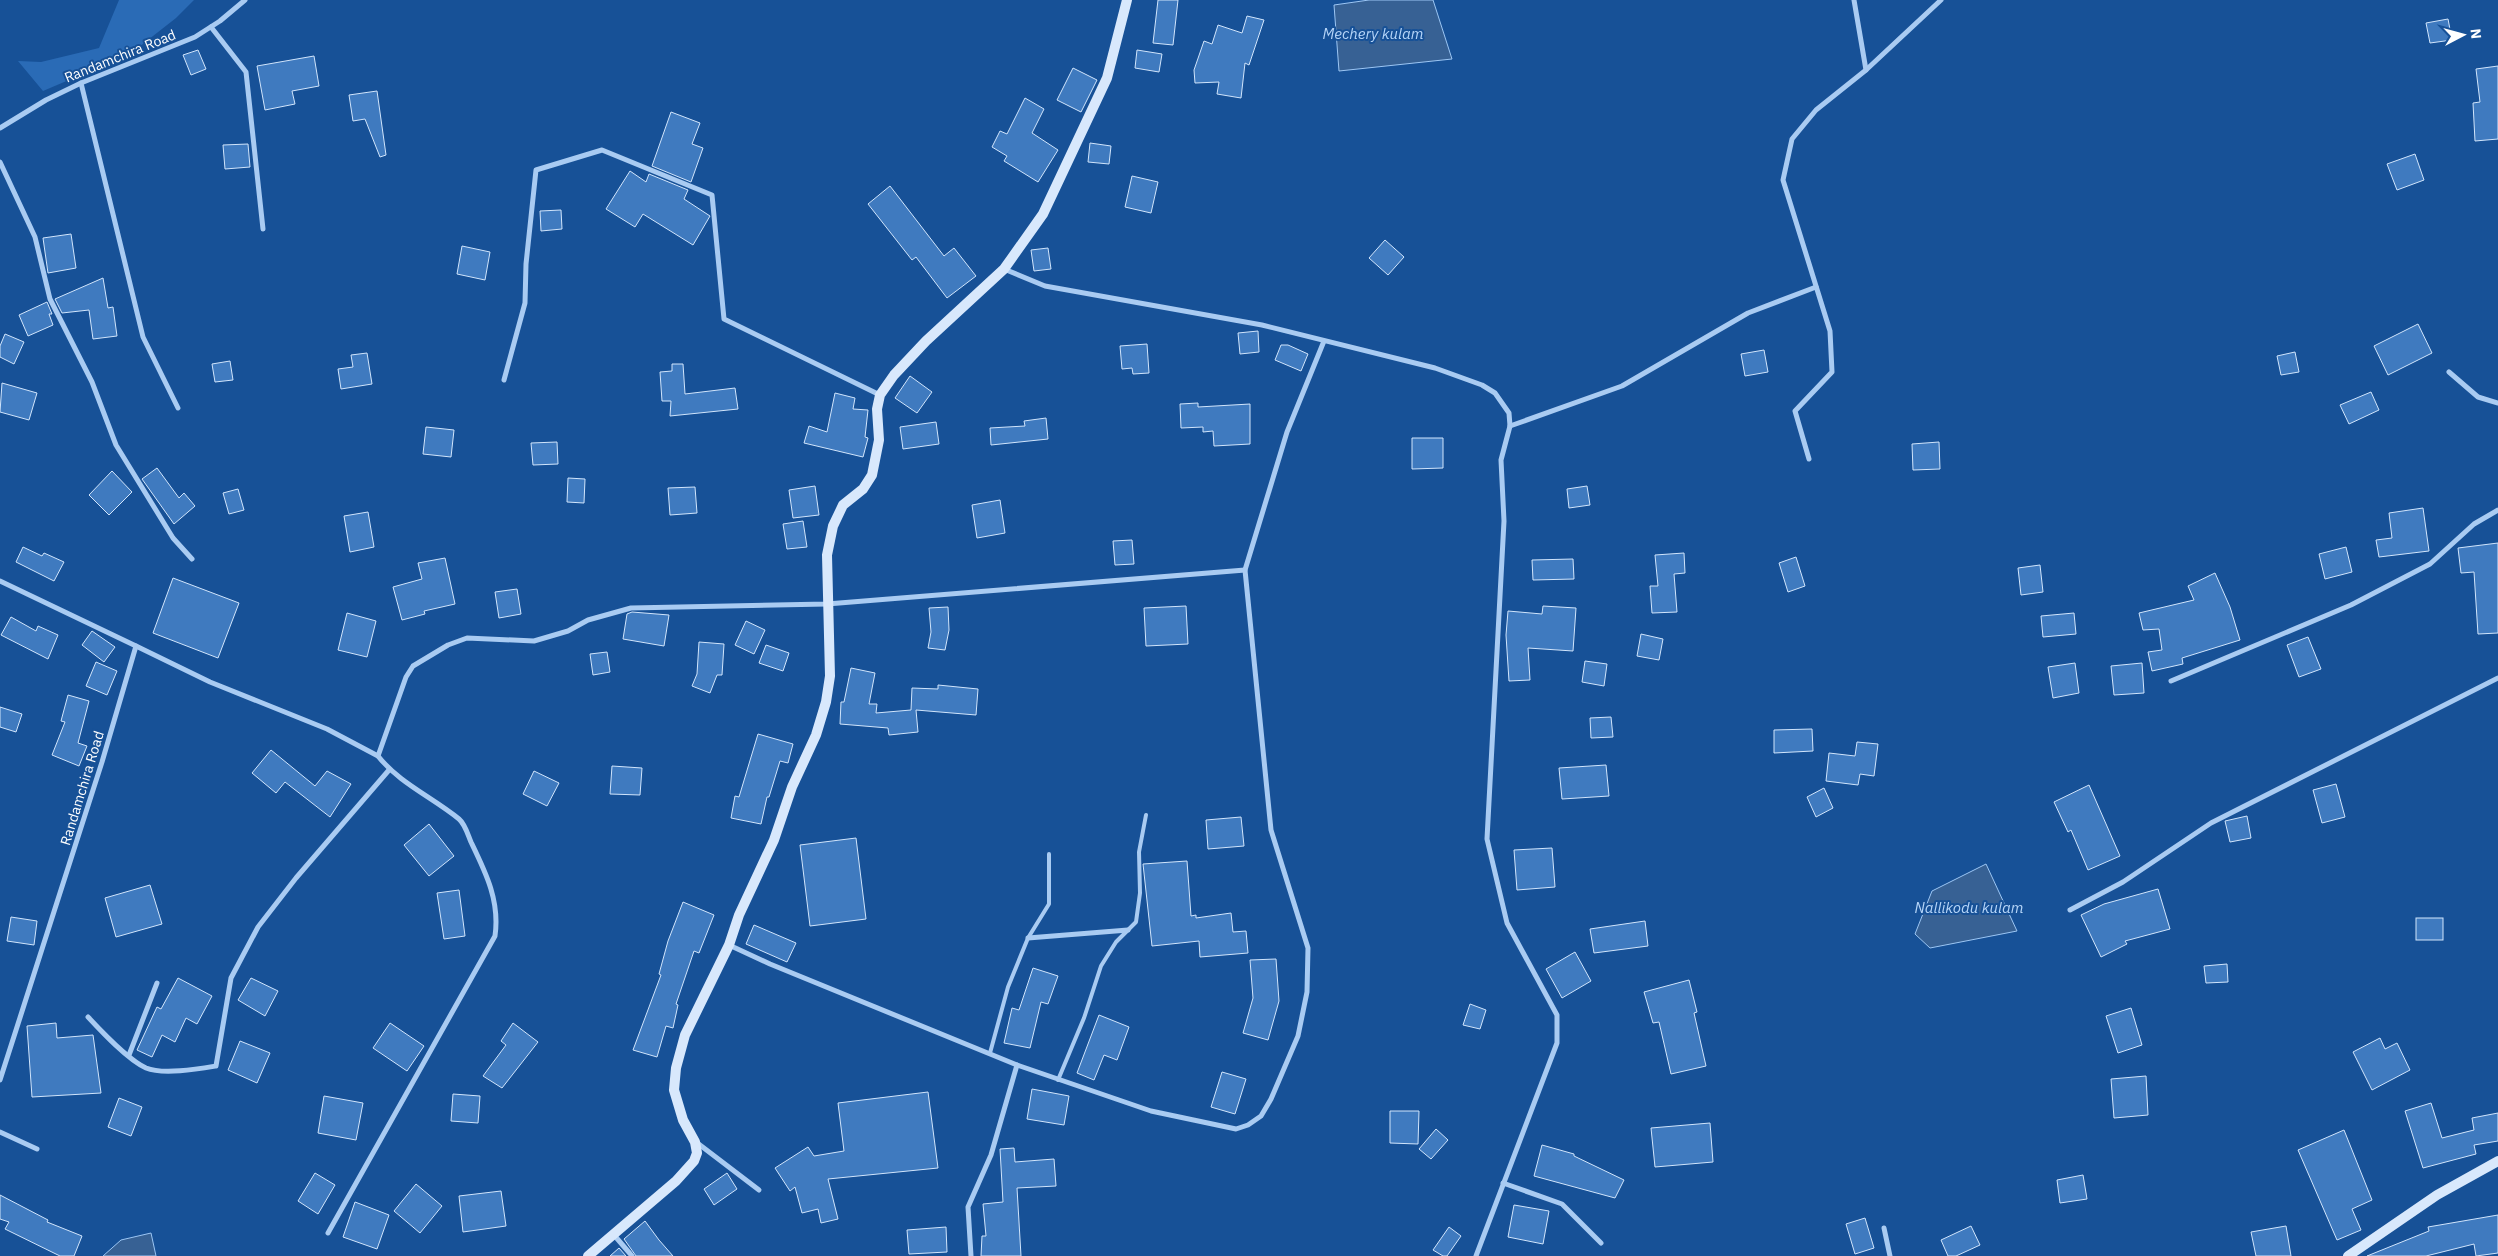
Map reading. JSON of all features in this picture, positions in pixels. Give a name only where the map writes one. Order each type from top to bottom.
[{"type":"street","name":"Randamchira Road","points":[[0,128],[46,100],[81,83],[195,37],[245,0]]},
{"type":"street","points":[[588,1256],[676,1181],[694,1161],[696,1153],[695,1142],[678,1105],[674,1090],[676,1068],[685,1036],[729,945],[739,915],[774,840],[826,702],[830,676],[827,555],[833,526],[843,505],[863,489],[872,475],[879,440],[877,409],[880,395],[894,375],[926,341],[1004,269],[1043,214],[1108,78],[1127,0]]},
{"type":"street","points":[[1854,0],[1866,70]]},
{"type":"street","points":[[1809,460],[1795,412],[1832,372],[1830,331],[1783,180],[1792,139],[1816,110],[1866,70],[1941,0]]},
{"type":"street","points":[[211,27],[246,72],[263,229]]},
{"type":"street","points":[[81,83],[143,337],[178,408]]},
{"type":"street","points":[[504,380],[525,303],[526,264],[536,170],[602,150],[712,195],[724,319],[880,395]]},
{"type":"street","points":[[0,162],[35,237],[50,299],[92,382],[116,445],[173,538],[192,558]]},
{"type":"street","points":[[1004,269],[1045,286],[1262,325],[1435,368],[1482,385],[1495,392],[1509,412],[1510,426],[1501,460],[1504,521],[1487,839],[1507,923],[1557,1015],[1557,1043],[1476,1256]]},
{"type":"street","points":[[1510,426],[1622,386],[1748,313],[1816,287]]},
{"type":"street","points":[[729,945],[770,964],[990,1054],[1058,1080],[1151,1111],[1236,1128],[1248,1125],[1261,1116],[1298,1036],[1307,992],[1308,948],[1271,830],[1245,570],[1287,432],[1324,341]]},
{"type":"street","points":[[2449,372],[2478,397],[2498,403]]},
{"type":"street","points":[[2172,682],[2351,605],[2430,564],[2474,524],[2498,510]]},
{"type":"street","points":[[378,756],[406,677],[413,666],[448,645],[467,638],[534,641],[568,631],[594,618],[631,608],[827,604],[1245,570]]},
{"type":"street","points":[[0,580],[210,682],[327,729],[378,756],[389,770],[461,820],[488,878],[495,898],[498,918],[495,936],[328,1234]]},
{"type":"street","name":"Randamchira Road","points":[[0,1080],[102,762],[136,646]]},
{"type":"street","points":[[2070,910],[2123,882],[2210,823],[2498,678]]},
{"type":"street","points":[[88,1017],[111,1041],[147,1069],[180,1072],[216,1066],[231,978],[258,927],[296,878],[389,770]]},
{"type":"street","points":[[1028,938],[1128,930]]},
{"type":"street","points":[[129,1055],[157,983]]},
{"type":"street","points":[[971,1256],[968,1208],[991,1155],[1018,1065]]},
{"type":"street","points":[[0,1132],[37,1149]]},
{"type":"street","points":[[695,1142],[759,1190]]},
{"type":"street","points":[[2348,1256],[2437,1195],[2498,1161]]},
{"type":"street","points":[[1503,1183],[1562,1204],[1601,1243]]},
{"type":"street","points":[[1884,1228],[1890,1256]]},
{"type":"street","points":[[613,1234],[632,1256]]},
{"type":"lane","points":[[1058,1080],[1084,1018],[1101,966],[1116,942],[1136,922],[1140,893],[1139,852],[1146,815]]},
{"type":"lane","points":[[990,1054],[1008,987],[1028,938],[1049,904],[1049,854]]},
{"type":"shaded area","points":[[119,0],[194,0],[176,18],[130,54],[43,91],[18,61],[41,62],[99,48]]},
{"type":"water","name":"Mechery kulam","points":[[1369,0],[1433,0],[1452,59],[1339,71],[1334,5]]},
{"type":"water","name":"Nallikodu kulam","points":[[1986,864],[2017,931],[1930,948],[1915,934],[1932,891]]},
{"type":"water","points":[[151,1233],[156,1256],[103,1256],[121,1240]]},
{"type":"building","points":[[1158,0],[1178,0],[1173,45],[1153,43]]},
{"type":"building","points":[[1247,16],[1264,20],[1249,65],[1245,63],[1241,98],[1217,94],[1219,82],[1195,83],[1194,70],[1204,41],[1212,44],[1218,25],[1242,33]]},
{"type":"building","points":[[2448,19],[2452,40],[2430,43],[2426,23]]},
{"type":"building","points":[[198,50],[206,69],[191,75],[183,55]]},
{"type":"building","points":[[1137,50],[1162,54],[1159,72],[1135,68]]},
{"type":"building","points":[[314,56],[319,86],[292,91],[295,104],[265,110],[257,66]]},
{"type":"building","points":[[2498,66],[2498,139],[2475,141],[2473,103],[2480,102],[2476,69]]},
{"type":"building","points":[[1073,68],[1097,80],[1081,112],[1057,100]]},
{"type":"building","points":[[377,91],[386,155],[380,157],[365,119],[353,121],[349,95]]},
{"type":"building","points":[[1025,98],[1044,109],[1032,133],[1058,150],[1038,182],[1004,161],[1007,156],[992,147],[1000,131],[1007,134]]},
{"type":"building","points":[[671,112],[700,123],[692,144],[703,148],[691,182],[652,166]]},
{"type":"building","points":[[1090,143],[1111,146],[1109,164],[1088,162]]},
{"type":"building","points":[[248,144],[250,167],[225,169],[223,145]]},
{"type":"building","points":[[2415,154],[2424,180],[2397,190],[2387,164]]},
{"type":"building","points":[[630,171],[646,182],[649,174],[688,190],[684,199],[710,216],[693,245],[643,214],[635,227],[606,209]]},
{"type":"building","points":[[1132,176],[1158,182],[1151,213],[1125,207]]},
{"type":"building","points":[[890,186],[944,256],[954,248],[976,276],[947,298],[916,257],[912,260],[868,204]]},
{"type":"building","points":[[561,210],[562,229],[541,231],[540,211]]},
{"type":"building","points":[[71,234],[76,268],[48,273],[43,238]]},
{"type":"building","points":[[1385,240],[1404,257],[1388,275],[1369,258]]},
{"type":"building","points":[[462,246],[490,252],[485,280],[457,274]]},
{"type":"building","points":[[1048,248],[1051,269],[1034,271],[1031,250]]},
{"type":"building","points":[[103,278],[108,308],[113,307],[117,336],[93,339],[89,310],[62,313],[55,299]]},
{"type":"building","points":[[47,302],[52,314],[49,314],[53,325],[28,336],[19,315]]},
{"type":"building","points":[[2418,324],[2432,353],[2388,375],[2374,346]]},
{"type":"building","points":[[1258,331],[1259,352],[1240,354],[1238,333]]},
{"type":"building","points":[[5,334],[24,342],[14,364],[0,357],[0,346]]},
{"type":"building","points":[[1147,344],[1149,373],[1133,374],[1132,368],[1122,369],[1120,346]]},
{"type":"building","points":[[1281,345],[1288,345],[1308,354],[1301,371],[1275,360]]},
{"type":"building","points":[[1764,350],[1768,372],[1745,376],[1741,354]]},
{"type":"building","points":[[2295,352],[2299,372],[2281,375],[2277,356]]},
{"type":"building","points":[[367,353],[372,384],[341,389],[338,369],[353,367],[351,355]]},
{"type":"building","points":[[230,361],[233,380],[215,382],[212,364]]},
{"type":"building","points":[[672,364],[683,364],[685,394],[735,388],[738,409],[670,416],[671,401],[662,401],[660,372],[672,371]]},
{"type":"building","points":[[910,376],[932,392],[917,413],[895,398]]},
{"type":"building","points":[[2,383],[37,393],[29,420],[0,412]]},
{"type":"building","points":[[2371,392],[2379,410],[2349,424],[2340,405]]},
{"type":"building","points":[[835,393],[855,398],[853,409],[868,410],[865,437],[868,438],[863,457],[804,443],[809,426],[827,432]]},
{"type":"building","points":[[1198,403],[1198,407],[1250,404],[1250,444],[1214,446],[1213,431],[1203,432],[1203,427],[1181,428],[1180,404]]},
{"type":"building","points":[[1046,418],[1048,439],[991,445],[990,428],[1025,426],[1024,421]]},
{"type":"building","points":[[936,422],[939,444],[903,449],[900,427]]},
{"type":"building","points":[[426,427],[454,430],[451,457],[423,454]]},
{"type":"building","points":[[1412,438],[1443,438],[1443,468],[1412,469]]},
{"type":"building","points":[[557,442],[558,464],[533,465],[531,443]]},
{"type":"building","points":[[1939,442],[1940,469],[1913,470],[1912,444]]},
{"type":"building","points":[[157,468],[179,498],[184,493],[195,506],[174,524],[142,479]]},
{"type":"building","points":[[112,471],[132,492],[109,515],[89,495]]},
{"type":"building","points":[[568,478],[585,479],[584,503],[567,502]]},
{"type":"building","points":[[815,486],[819,515],[793,518],[789,490]]},
{"type":"building","points":[[1587,486],[1590,505],[1569,508],[1567,489]]},
{"type":"building","points":[[695,487],[697,513],[670,515],[668,488]]},
{"type":"building","points":[[238,489],[244,510],[229,514],[223,493]]},
{"type":"building","points":[[1000,500],[1005,533],[977,538],[972,505]]},
{"type":"building","points":[[2423,508],[2429,551],[2379,557],[2376,540],[2392,538],[2389,513]]},
{"type":"building","points":[[368,512],[374,547],[350,552],[344,516]]},
{"type":"building","points":[[803,521],[807,547],[787,549],[783,524]]},
{"type":"building","points":[[1132,540],[1134,564],[1115,565],[1113,541]]},
{"type":"building","points":[[2498,543],[2498,633],[2478,634],[2474,572],[2461,573],[2458,548]]},
{"type":"building","points":[[23,547],[42,556],[44,553],[64,562],[54,581],[16,562]]},
{"type":"building","points":[[2346,547],[2352,572],[2325,579],[2319,554]]},
{"type":"building","points":[[1684,553],[1685,573],[1674,574],[1677,612],[1652,613],[1650,586],[1658,586],[1655,555]]},
{"type":"building","points":[[1796,557],[1805,586],[1788,592],[1779,563]]},
{"type":"building","points":[[445,558],[455,604],[424,611],[425,614],[402,620],[393,587],[422,579],[418,563]]},
{"type":"building","points":[[1573,559],[1574,579],[1533,580],[1532,560]]},
{"type":"building","points":[[2040,565],[2043,592],[2021,595],[2018,568]]},
{"type":"building","points":[[2215,573],[2230,607],[2240,640],[2182,658],[2183,664],[2152,671],[2148,652],[2162,650],[2159,629],[2143,630],[2139,613],[2194,600],[2188,586]]},
{"type":"building","points":[[173,578],[239,603],[218,658],[153,633]]},
{"type":"building","points":[[517,589],[521,614],[499,618],[495,592]]},
{"type":"building","points":[[1186,606],[1188,644],[1146,646],[1144,608]]},
{"type":"building","points":[[1543,606],[1576,608],[1573,651],[1528,648],[1530,680],[1509,681],[1506,635],[1508,611],[1542,614]]},
{"type":"building","points":[[948,607],[949,630],[945,650],[928,648],[931,632],[929,608]]},
{"type":"building","points":[[632,612],[669,615],[664,646],[623,639],[627,614]]},
{"type":"building","points":[[347,613],[376,621],[367,657],[338,650]]},
{"type":"building","points":[[2074,613],[2076,634],[2043,637],[2041,616]]},
{"type":"building","points":[[11,617],[36,631],[38,626],[58,635],[48,659],[1,635]]},
{"type":"building","points":[[746,621],[765,630],[754,654],[735,645]]},
{"type":"building","points":[[92,631],[115,647],[104,662],[82,645]]},
{"type":"building","points":[[1641,634],[1663,639],[1659,660],[1637,656]]},
{"type":"building","points":[[2308,637],[2321,669],[2299,677],[2287,645]]},
{"type":"building","points":[[699,642],[724,644],[722,675],[717,675],[710,693],[692,686],[697,674]]},
{"type":"building","points":[[766,645],[789,653],[783,671],[759,663]]},
{"type":"building","points":[[607,652],[610,672],[593,675],[590,654]]},
{"type":"building","points":[[1585,661],[1607,664],[1604,686],[1582,682]]},
{"type":"building","points":[[96,662],[117,671],[107,695],[86,686]]},
{"type":"building","points":[[2075,663],[2079,693],[2053,698],[2048,667]]},
{"type":"building","points":[[2142,663],[2144,693],[2114,695],[2111,666]]},
{"type":"building","points":[[851,668],[875,673],[869,704],[877,704],[876,713],[911,710],[912,688],[938,689],[938,685],[978,689],[976,715],[916,710],[918,732],[889,735],[888,728],[840,724],[841,702],[844,702]]},
{"type":"building","points":[[68,695],[89,701],[78,743],[87,746],[79,766],[52,755],[65,722],[61,721]]},
{"type":"building","points":[[0,707],[22,714],[16,732],[0,727]]},
{"type":"building","points":[[1611,717],[1613,737],[1591,738],[1590,718]]},
{"type":"building","points":[[1812,729],[1813,751],[1774,753],[1774,730]]},
{"type":"building","points":[[758,734],[793,744],[788,763],[780,761],[769,797],[767,797],[761,824],[731,818],[735,796],[739,797]]},
{"type":"building","points":[[1857,742],[1878,744],[1874,776],[1860,774],[1858,785],[1826,781],[1829,753],[1855,756]]},
{"type":"building","points":[[271,750],[315,786],[327,771],[351,784],[330,817],[285,782],[276,793],[252,773]]},
{"type":"building","points":[[1606,765],[1609,796],[1562,799],[1559,768]]},
{"type":"building","points":[[612,766],[642,768],[640,795],[610,794]]},
{"type":"building","points":[[534,771],[559,783],[547,806],[523,794]]},
{"type":"building","points":[[2336,784],[2345,817],[2322,823],[2313,790]]},
{"type":"building","points":[[2089,785],[2120,856],[2088,870],[2071,830],[2068,832],[2054,802]]},
{"type":"building","points":[[1824,788],[1833,808],[1816,817],[1807,797]]},
{"type":"building","points":[[2247,816],[2251,838],[2230,842],[2225,821]]},
{"type":"building","points":[[1241,817],[1244,846],[1208,849],[1206,820]]},
{"type":"building","points":[[429,824],[454,856],[429,876],[404,845]]},
{"type":"building","points":[[856,838],[866,919],[810,926],[800,845]]},
{"type":"building","points":[[1552,848],[1555,887],[1517,890],[1514,850]]},
{"type":"building","points":[[1187,861],[1191,916],[1196,915],[1196,918],[1231,913],[1233,932],[1246,931],[1248,953],[1200,957],[1199,941],[1152,946],[1143,864]]},
{"type":"building","points":[[150,885],[162,924],[116,937],[105,898]]},
{"type":"building","points":[[2158,889],[2170,929],[2125,941],[2127,944],[2101,957],[2081,915],[2104,904]]},
{"type":"building","points":[[459,890],[465,936],[444,939],[437,893]]},
{"type":"building","points":[[683,902],[714,915],[699,953],[694,951],[676,1004],[678,1005],[673,1028],[666,1026],[657,1057],[633,1050],[661,975],[659,974],[668,941]]},
{"type":"building","points":[[11,917],[37,921],[34,945],[7,941]]},
{"type":"building","points":[[2416,918],[2443,918],[2443,940],[2416,940]]},
{"type":"building","points":[[1645,921],[1648,946],[1594,953],[1590,929]]},
{"type":"building","points":[[754,925],[796,943],[787,962],[746,944]]},
{"type":"building","points":[[1575,952],[1591,981],[1562,998],[1546,969]]},
{"type":"building","points":[[1276,959],[1279,1001],[1268,1040],[1243,1033],[1253,998],[1250,960]]},
{"type":"building","points":[[2227,964],[2228,982],[2206,983],[2204,966]]},
{"type":"building","points":[[1033,968],[1058,976],[1048,1004],[1041,1002],[1030,1048],[1004,1043],[1012,1008],[1019,1010]]},
{"type":"building","points":[[178,978],[212,996],[197,1024],[186,1018],[175,1042],[162,1035],[152,1057],[137,1050],[157,1007],[161,1009]]},
{"type":"building","points":[[251,978],[278,991],[265,1016],[238,1000]]},
{"type":"building","points":[[1689,980],[1697,1012],[1694,1013],[1706,1066],[1671,1074],[1659,1022],[1653,1023],[1644,992]]},
{"type":"building","points":[[1470,1004],[1486,1010],[1480,1029],[1463,1025]]},
{"type":"building","points":[[2131,1008],[2142,1045],[2118,1053],[2106,1016]]},
{"type":"building","points":[[1099,1015],[1129,1027],[1117,1060],[1104,1055],[1094,1080],[1077,1073]]},
{"type":"building","points":[[56,1023],[57,1038],[93,1035],[101,1093],[32,1097],[27,1026]]},
{"type":"building","points":[[390,1023],[424,1046],[407,1071],[373,1048]]},
{"type":"building","points":[[513,1023],[538,1042],[502,1088],[483,1076],[506,1045],[501,1041]]},
{"type":"building","points":[[2380,1038],[2385,1049],[2397,1043],[2410,1070],[2372,1090],[2353,1052]]},
{"type":"building","points":[[240,1041],[270,1053],[257,1083],[228,1070]]},
{"type":"building","points":[[1222,1072],[1246,1079],[1235,1114],[1211,1107]]},
{"type":"building","points":[[2146,1076],[2148,1115],[2114,1118],[2111,1079]]},
{"type":"building","points":[[1032,1089],[1069,1096],[1064,1125],[1027,1119]]},
{"type":"building","points":[[928,1092],[938,1168],[828,1179],[838,1219],[821,1223],[818,1209],[802,1213],[795,1187],[790,1191],[775,1168],[808,1147],[814,1156],[844,1151],[838,1103]]},
{"type":"building","points":[[453,1094],[480,1096],[478,1123],[451,1121]]},
{"type":"building","points":[[324,1096],[363,1103],[356,1140],[318,1133]]},
{"type":"building","points":[[119,1098],[142,1107],[131,1136],[108,1127]]},
{"type":"building","points":[[2431,1103],[2442,1138],[2474,1130],[2472,1118],[2498,1113],[2498,1141],[2474,1145],[2476,1154],[2423,1168],[2405,1111]]},
{"type":"building","points":[[1390,1111],[1419,1111],[1418,1144],[1390,1143]]},
{"type":"building","points":[[1710,1123],[1713,1162],[1655,1167],[1651,1128]]},
{"type":"building","points":[[1436,1129],[1448,1140],[1431,1159],[1419,1149]]},
{"type":"building","points":[[2344,1130],[2372,1200],[2352,1209],[2361,1230],[2337,1240],[2298,1150]]},
{"type":"building","points":[[1542,1145],[1574,1154],[1574,1156],[1624,1180],[1615,1198],[1534,1176]]},
{"type":"building","points":[[1014,1148],[1015,1162],[1054,1159],[1056,1186],[1017,1188],[1021,1256],[981,1256],[982,1236],[986,1236],[983,1204],[1003,1202],[1000,1149]]},
{"type":"building","points":[[315,1173],[335,1185],[318,1214],[298,1201]]},
{"type":"building","points":[[727,1173],[737,1189],[714,1205],[704,1189]]},
{"type":"building","points":[[2083,1175],[2087,1199],[2060,1203],[2057,1180]]},
{"type":"building","points":[[416,1184],[442,1206],[420,1233],[394,1211]]},
{"type":"building","points":[[501,1191],[506,1226],[463,1232],[459,1196]]},
{"type":"building","points":[[0,1195],[48,1220],[47,1222],[82,1236],[74,1256],[60,1256],[5,1229],[9,1222],[0,1219]]},
{"type":"building","points":[[355,1202],[389,1215],[377,1249],[343,1237]]},
{"type":"building","points":[[1514,1205],[1549,1211],[1543,1244],[1508,1237]]},
{"type":"building","points":[[2498,1215],[2498,1253],[2476,1256],[2474,1244],[2426,1256],[2367,1256],[2429,1231],[2428,1227]]},
{"type":"building","points":[[1865,1218],[1874,1248],[1855,1254],[1846,1224]]},
{"type":"building","points":[[645,1221],[673,1256],[636,1256],[624,1239]]},
{"type":"building","points":[[1971,1226],[1980,1245],[1956,1256],[1948,1256],[1941,1240]]},
{"type":"building","points":[[2286,1226],[2291,1256],[2256,1256],[2251,1232]]},
{"type":"building","points":[[946,1227],[947,1252],[909,1254],[907,1230]]},
{"type":"building","points":[[1449,1227],[1461,1236],[1447,1256],[1443,1256],[1433,1250]]},
{"type":"building","points":[[619,1248],[626,1256],[610,1256]]}]
